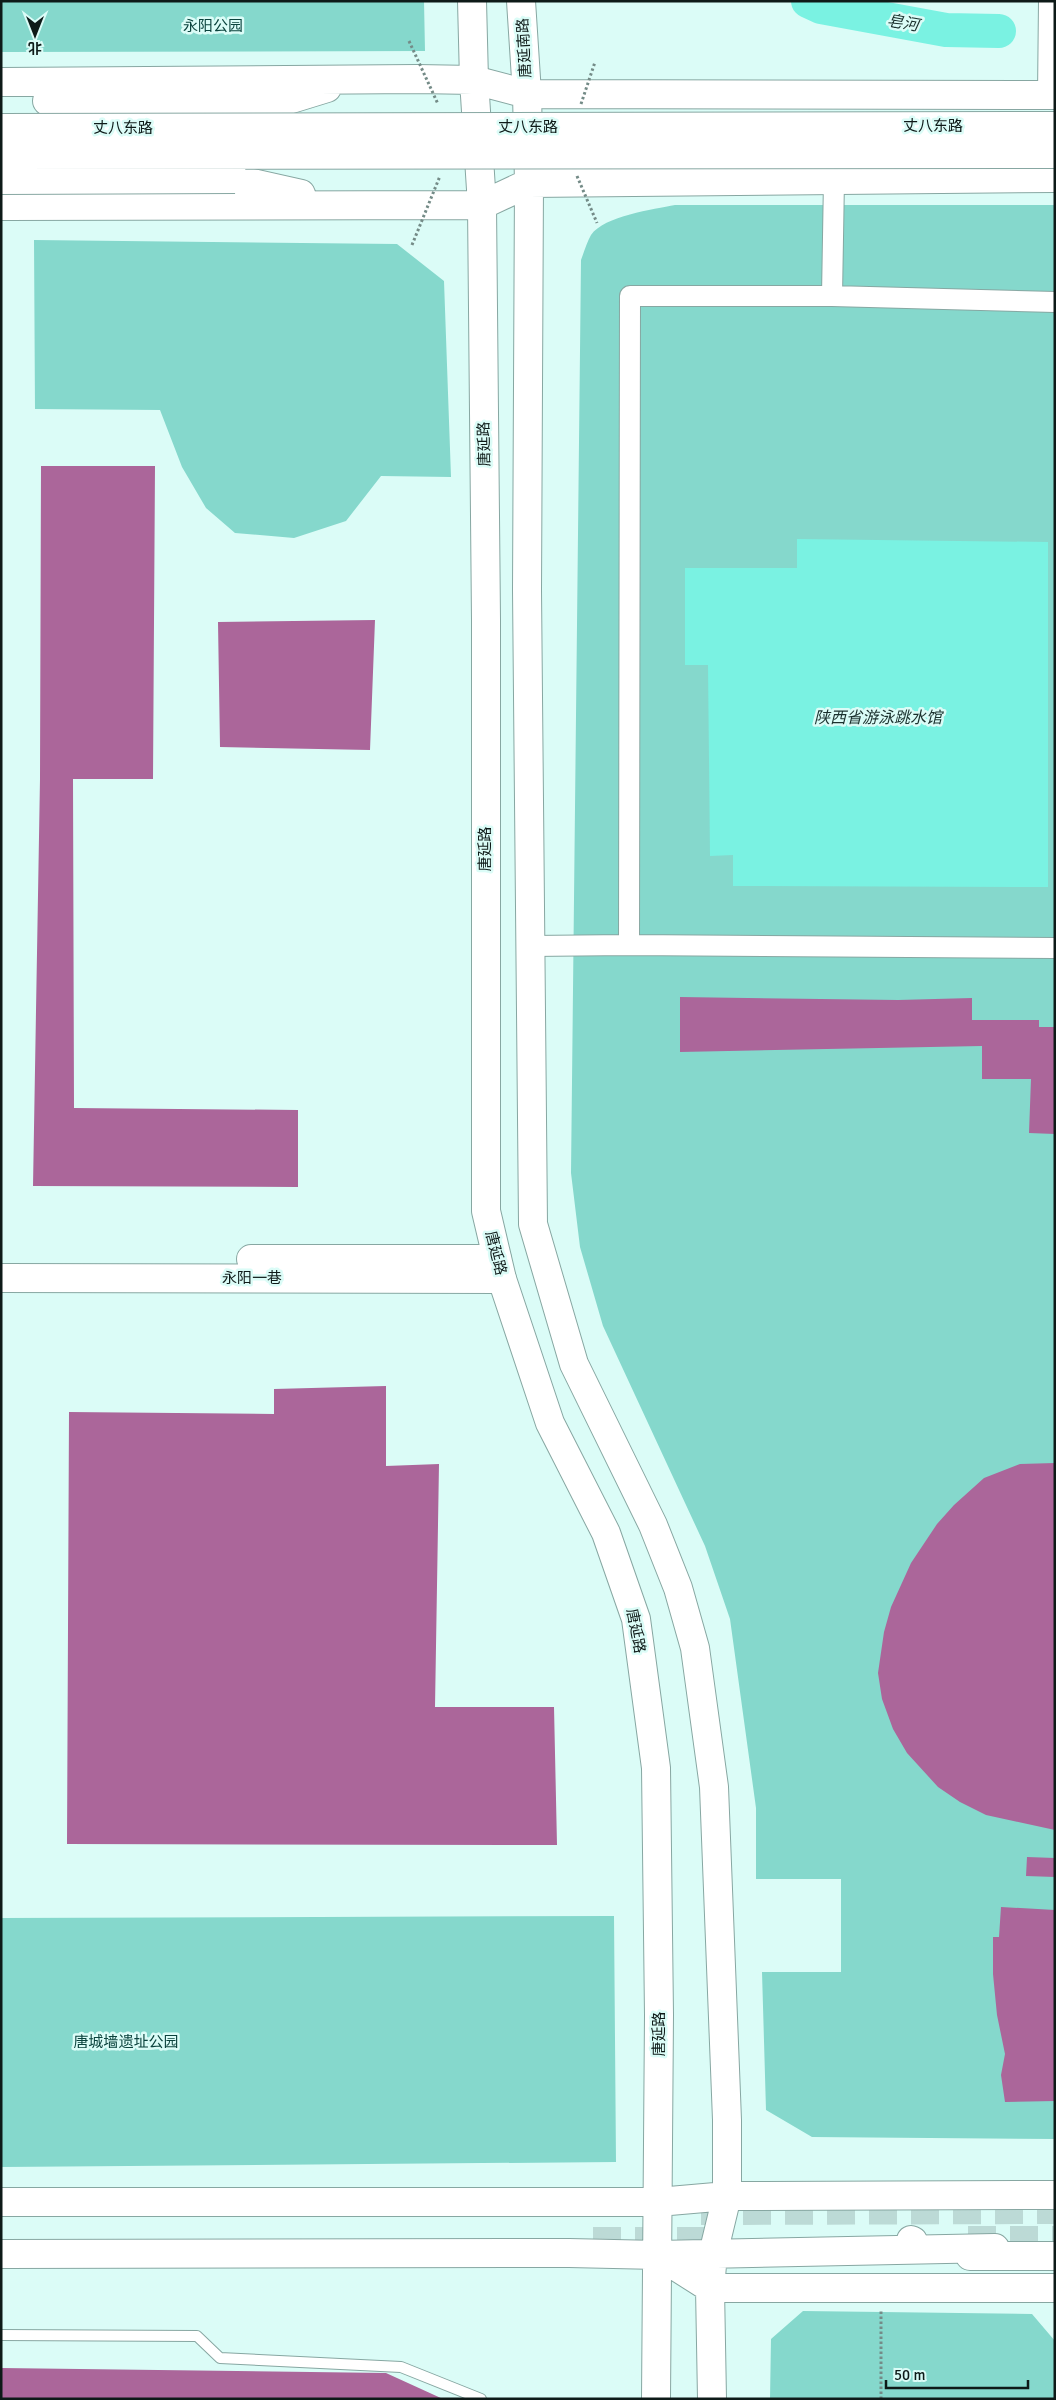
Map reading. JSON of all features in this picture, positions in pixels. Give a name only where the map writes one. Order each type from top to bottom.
[{"type":"main road","points":[[472,1],[474,80]]},
{"type":"main road","name":"唐延南路","points":[[522,1],[527,94]]},
{"type":"main road","points":[[1,101],[288,100],[362,79]]},
{"type":"main road","name":"丈八东路","points":[[1,82],[474,80],[527,94],[1051,95]]},
{"type":"main road","name":"唐延路","points":[[474,80],[482,205],[486,620],[486,1210],[500,1269],[550,1423],[606,1533],[636,1619],[656,1768],[659,2015],[656,2399]]},
{"type":"main road","points":[[527,94],[529,183],[527,600],[533,1224],[574,1364],[653,1525],[678,1588],[696,1648],[714,1787],[727,2120],[727,2196],[713,2254],[710,2288],[712,2399]]},
{"type":"main road","name":"丈八东路","points":[[1,128],[1055,126]]},
{"type":"main road","name":"丈八东路","points":[[1,155],[1055,154]]},
{"type":"main road","points":[[1,206],[482,205],[529,183],[1055,178]]},
{"type":"main road","points":[[1,180],[235,179],[344,204]]},
{"type":"main road","name":"永阳一巷","points":[[1,1259],[500,1269]]},
{"type":"main road","name":"永阳一巷","points":[[1,1278],[500,1269]]},
{"type":"main road","points":[[1,2202],[658,2202],[727,2196],[1055,2195]]},
{"type":"main road","points":[[1,2254],[569,2253],[658,2255],[1055,2247]]},
{"type":"main road","points":[[658,2255],[710,2288],[1055,2288]]},
{"type":"main road","points":[[970,2256],[1055,2256]]},
{"type":"street","points":[[1049,1],[1051,95]]},
{"type":"street","points":[[832,296],[834,179]]},
{"type":"street","points":[[629,945],[630,296],[832,296],[1055,302]]},
{"type":"street","points":[[530,946],[1055,948]]},
{"type":"lane","points":[[1,2335],[196,2336],[220,2358],[401,2366],[480,2399]]},
{"type":"path","points":[[409,41],[440,109]]},
{"type":"path","points":[[579,111],[594,62]]},
{"type":"path","points":[[576,174],[597,222]]},
{"type":"path","points":[[412,245],[440,175],[450,175]]},
{"type":"path","points":[[881,2288],[881,2399]]},
{"type":"green space","name":"永阳公园","points":[[1,1],[424,1],[425,51],[1,52]]},
{"type":"green space","points":[[675,205],[1055,205],[1055,2139],[812,2137],[766,2110],[762,1972],[841,1972],[841,1879],[756,1879],[756,1808],[730,1619],[705,1546],[603,1326],[580,1247],[571,1173],[581,260],[591,235],[597,228],[630,214]]},
{"type":"green space","points":[[34,240],[397,244],[444,281],[451,477],[381,476],[346,521],[294,538],[235,533],[206,508],[182,467],[160,410],[35,409]]},
{"type":"green space","name":"唐城墙遗址公园","points":[[614,1916],[616,2162],[1,2167],[1,1918]]},
{"type":"green space","points":[[803,2311],[1032,2314],[1055,2341],[1055,2399],[770,2399],[771,2339]]},
{"type":"water","name":"陕西省游泳跳水馆","points":[[797,539],[1048,542],[1048,887],[733,886],[733,855],[710,856],[708,665],[685,665],[685,568],[797,568]]},
{"type":"building","points":[[41,466],[155,466],[153,779],[73,779],[74,1108],[298,1110],[298,1187],[33,1186],[40,779]]},
{"type":"building","points":[[375,620],[370,750],[220,747],[218,622]]},
{"type":"building","points":[[680,997],[898,1000],[972,998],[972,1020],[1039,1020],[1039,1027],[1055,1027],[1055,1134],[1029,1133],[1031,1079],[982,1079],[982,1046],[680,1052]]},
{"type":"building","points":[[386,1386],[386,1466],[439,1464],[435,1707],[554,1707],[557,1845],[67,1844],[69,1412],[274,1414],[274,1389]]},
{"type":"building","points":[[1055,1463],[1055,1830],[986,1815],[960,1802],[938,1787],[907,1753],[893,1729],[882,1699],[878,1673],[884,1632],[891,1607],[911,1563],[937,1524],[954,1505],[984,1478],[1020,1464]]},
{"type":"building","points":[[1027,1857],[1055,1858],[1055,1877],[1026,1876]]},
{"type":"building","points":[[1001,1907],[1055,1910],[1055,2101],[1005,2102],[1001,2075],[1005,2054],[997,2015],[993,1974],[993,1937],[999,1937]]},
{"type":"building","points":[[1,2368],[386,2373],[443,2399],[1,2399]]},
{"type":"waterway","name":"皂河","points":[[808,1],[821,7],[946,30],[999,31]]},
{"type":"tunnel","points":[[701,2211],[1055,2210]]},
{"type":"tunnel","points":[[968,2240],[1055,2240]]},
{"type":"tunnel","points":[[593,2241],[730,2241]]}]
